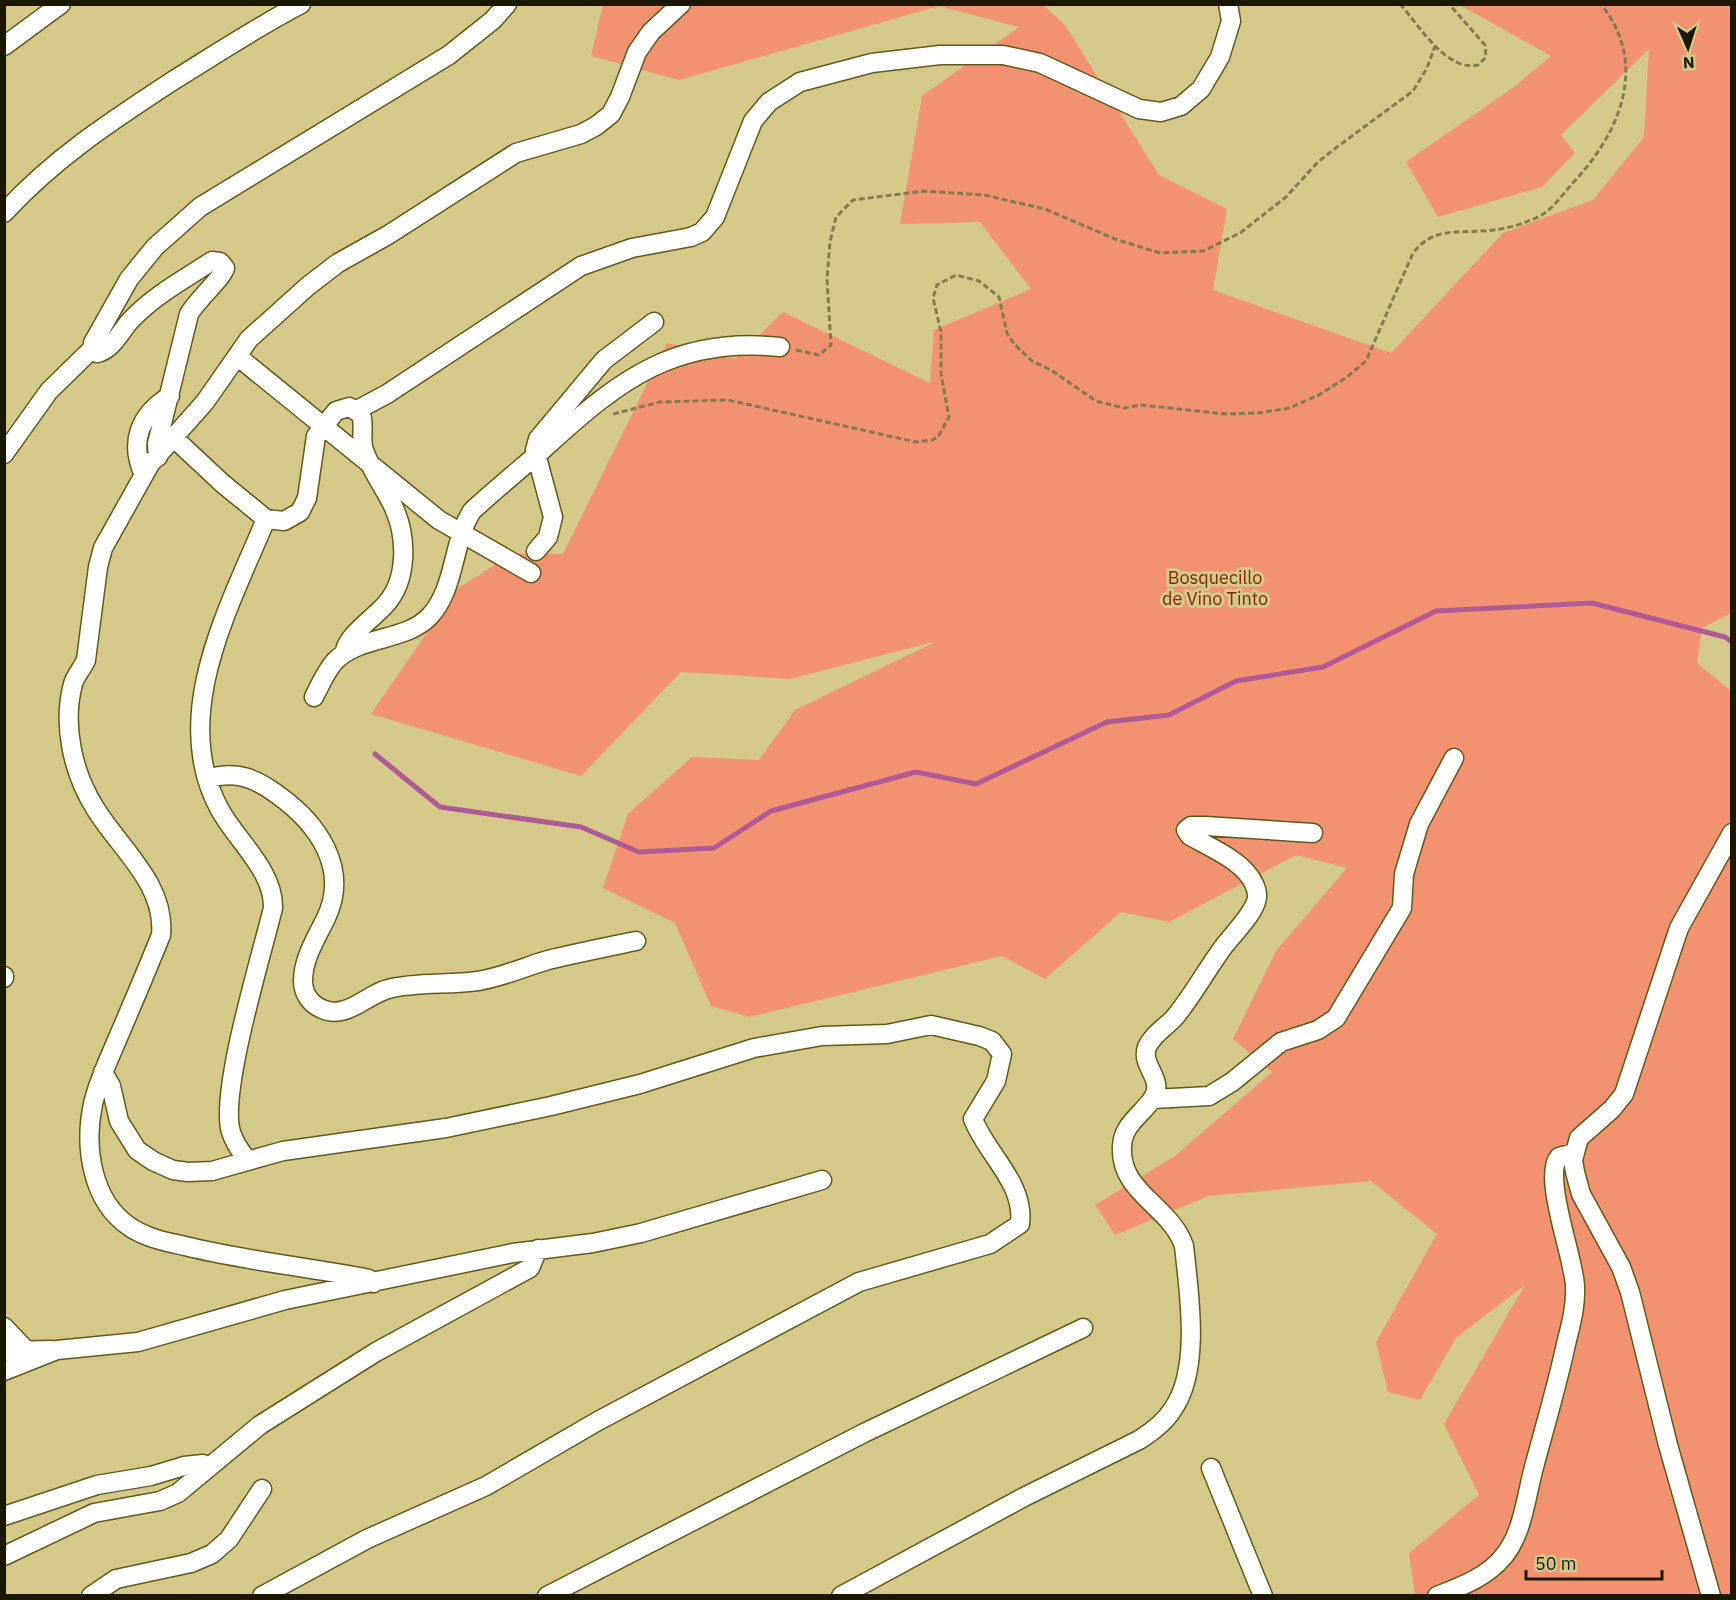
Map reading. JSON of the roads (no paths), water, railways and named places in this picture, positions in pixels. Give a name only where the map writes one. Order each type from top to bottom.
[{"type":"street","points":[[4,46],[61,4]]},
{"type":"street","points":[[4,213],[30,185],[93,132],[266,22],[301,4]]},
{"type":"street","points":[[4,454],[49,391],[93,348],[129,279],[155,247],[200,207],[449,55],[493,20],[507,4]]},
{"type":"street","points":[[374,1283],[359,1277],[203,1251],[153,1238],[130,1228],[117,1216],[104,1197],[89,1156],[88,1132],[103,1072],[161,935],[161,911],[145,879],[95,808],[72,754],[69,721],[74,681],[86,660],[98,567],[103,548],[144,475],[206,402],[249,339],[274,315],[338,263],[388,235],[516,153],[581,134],[596,126],[610,114],[637,52],[651,32],[681,4]]},
{"type":"street","points":[[357,410],[433,365],[582,266],[632,248],[691,237],[702,232],[715,217],[753,121],[769,102],[800,82],[872,63],[940,55],[1003,55],[1040,63],[1139,110],[1161,112],[1181,106],[1201,89],[1220,57],[1231,21],[1228,4]]},
{"type":"street","points":[[93,348],[97,352],[106,350],[130,321],[154,298],[212,261],[220,262],[225,268],[223,275],[201,295],[189,314],[157,444],[158,457]]},
{"type":"street","points":[[536,551],[548,537],[553,517],[535,446],[537,439],[588,377],[622,344],[654,322]]},
{"type":"street","points":[[314,697],[329,669],[345,653],[364,644],[414,628],[429,617],[440,601],[461,533],[472,511],[598,400],[649,369],[677,356],[723,346],[780,347]]},
{"type":"street","points":[[237,356],[439,520],[531,573]]},
{"type":"street","points":[[144,475],[136,456],[139,432],[148,417],[170,396]]},
{"type":"street","points":[[175,439],[222,483],[266,519],[284,521],[300,513],[307,498],[316,436],[336,411],[349,407],[357,410],[363,420],[364,451],[394,508],[402,532],[402,567],[397,590],[348,641],[345,653]]},
{"type":"street","points":[[247,1160],[231,1132],[230,1098],[244,1022],[273,908],[273,896],[264,876],[220,811],[207,779],[199,718],[216,641],[266,519]]},
{"type":"street","points":[[1153,1099],[1209,1096],[1232,1082],[1281,1042],[1318,1030],[1336,1018],[1402,908],[1404,874],[1419,824],[1454,758]]},
{"type":"street","points":[[207,779],[235,774],[258,780],[308,819],[331,856],[335,875],[334,897],[312,946],[303,979],[309,1000],[323,1010],[340,1012],[389,988],[479,981],[516,972],[545,961],[636,940]]},
{"type":"street","points":[[841,1596],[1024,1497],[1140,1440],[1152,1432],[1174,1409],[1182,1391],[1190,1354],[1184,1246],[1180,1233],[1170,1219],[1140,1194],[1129,1180],[1123,1161],[1122,1145],[1129,1124],[1153,1099],[1157,1082],[1145,1057],[1147,1047],[1175,1017],[1239,928],[1256,902],[1257,893],[1254,882],[1240,866],[1190,836],[1188,828],[1206,826],[1313,833]]},
{"type":"street","points":[[1711,1596],[1668,1445],[1630,1292],[1621,1267],[1581,1194],[1575,1173],[1574,1153],[1579,1137],[1612,1109],[1624,1094],[1679,928],[1731,833]]},
{"type":"street","points":[[103,1072],[111,1086],[119,1121],[137,1150],[153,1161],[173,1170],[188,1172],[212,1170],[283,1151],[446,1128],[551,1106],[640,1084],[754,1048],[840,1033],[887,1034],[931,1025],[979,1035],[992,1041],[1002,1054],[996,1081],[974,1119],[979,1134],[1017,1191],[1022,1211],[1020,1224],[990,1244],[859,1282],[598,1421],[486,1486],[367,1539],[262,1596]]},
{"type":"street","points":[[1437,1596],[1475,1580],[1492,1568],[1506,1554],[1518,1532],[1557,1388],[1576,1303],[1572,1259],[1557,1207],[1554,1169],[1558,1157],[1574,1153]]},
{"type":"street","points":[[4,1351],[57,1350],[138,1342],[242,1310],[538,1249],[593,1243],[641,1233],[822,1180]]},
{"type":"street","points":[[4,1556],[94,1513],[160,1501],[178,1493],[260,1425],[376,1352],[530,1268],[538,1249]]},
{"type":"street","points":[[4,1327],[25,1349]]},
{"type":"street","points":[[547,1596],[864,1434],[1083,1328]]},
{"type":"street","points":[[4,1371],[57,1350]]},
{"type":"street","points":[[4,1516],[97,1485],[151,1476],[184,1466],[203,1464],[207,1467]]},
{"type":"street","points":[[1212,1468],[1263,1596]]},
{"type":"street","points":[[91,1596],[116,1579],[191,1563],[212,1554],[230,1539],[262,1490]]},
{"type":"waterway","points":[[375,754],[440,807],[581,827],[639,852],[714,848],[771,811],[916,772],[976,784],[1107,722],[1169,715],[1236,681],[1323,667],[1436,611],[1592,603],[1725,637],[1732,642]]},
{"type":"park label","name":"Bosquecillo de Vino Tinto","points":[[1215,588]]}]
